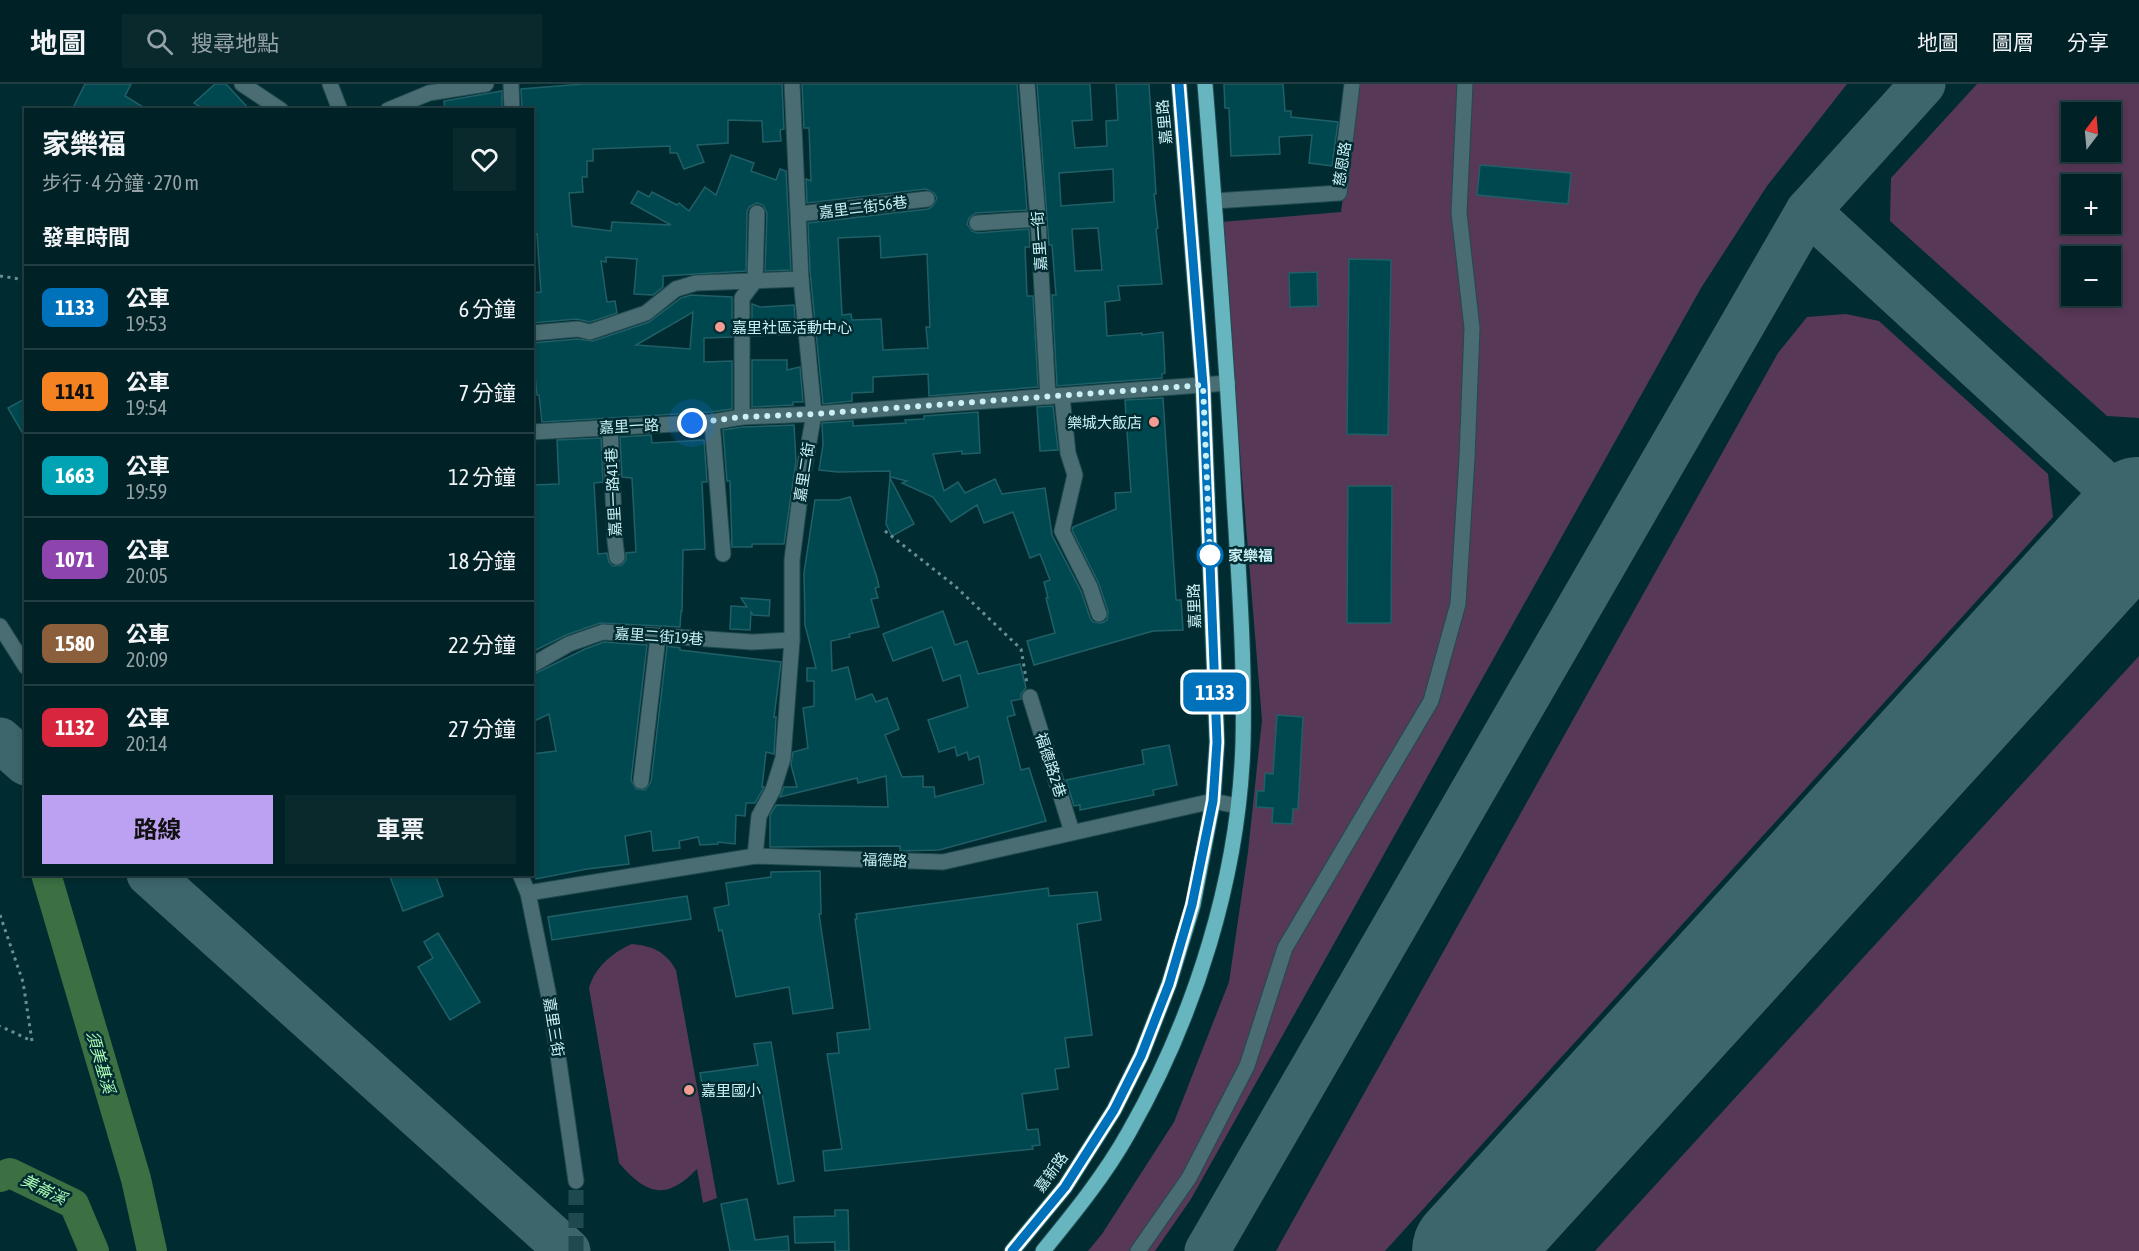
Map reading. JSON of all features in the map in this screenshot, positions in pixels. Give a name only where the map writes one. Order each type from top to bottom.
[{"type":"main road","name":"嘉里路","points":[[1114,1110],[1141,1056],[1169,984],[1192,905],[1213,801],[1217,742],[1203,385],[1179,84]]},
{"type":"main road","points":[[1043,1251],[1085,1198],[1128,1133],[1164,1065],[1211,938],[1227,869],[1237,806],[1243,744],[1241,620],[1228,383],[1205,84]]},
{"type":"main road","name":"嘉新路","points":[[1012,1251],[1065,1187],[1114,1110]]},
{"type":"street","points":[[243,84],[278,108]]},
{"type":"street","points":[[330,84],[339,108]]},
{"type":"street","points":[[393,108],[429,93],[486,84]]},
{"type":"street","points":[[511,84],[512,108]]},
{"type":"street","name":"嘉里二街","points":[[754,856],[759,816],[772,790],[783,758],[792,640],[792,560],[802,481],[814,414],[801,279],[792,84]]},
{"type":"street","name":"嘉里一街","points":[[1027,84],[1055,397],[1075,474],[1062,531],[1090,587],[1099,614]]},
{"type":"street","name":"慈恩路","points":[[1214,201],[1340,193],[1352,84]]},
{"type":"street","points":[[1138,1251],[1189,1178],[1247,1066],[1285,948],[1431,701],[1458,604],[1466,469],[1472,328],[1459,213],[1465,84]]},
{"type":"street","name":"嘉里二街56巷","points":[[799,214],[927,199]]},
{"type":"street","points":[[742,417],[742,298],[756,281],[757,213]]},
{"type":"street","points":[[976,223],[1038,219]]},
{"type":"street","points":[[534,333],[578,329],[590,332],[646,313],[676,289],[696,283],[801,279]]},
{"type":"street","name":"嘉里一路","points":[[534,432],[712,422],[742,417],[814,414],[1228,383]]},
{"type":"street","points":[[712,422],[723,554]]},
{"type":"street","name":"嘉里一路41巷","points":[[610,427],[617,557]]},
{"type":"street","points":[[0,626],[24,664]]},
{"type":"street","name":"嘉里二街19巷","points":[[534,664],[569,644],[603,632],[752,642],[792,640]]},
{"type":"street","points":[[642,781],[658,637]]},
{"type":"street","name":"福德路2巷","points":[[1030,697],[1072,832]]},
{"type":"street","name":"福德路","points":[[528,893],[754,856],[943,862],[1213,801],[1237,806]]},
{"type":"street","name":"嘉里三街","points":[[521,876],[528,893],[551,1006],[576,1181]]},
{"type":"path","points":[[0,276],[24,280]]},
{"type":"path","points":[[885,531],[954,586],[1020,649],[1030,697]]},
{"type":"path","points":[[0,915],[22,982],[32,1041],[0,1026]]},
{"type":"shaded area","points":[[1357,84],[1847,84],[1767,186],[1701,288],[1191,1199],[1155,1251],[1088,1251],[1102,1234],[1174,1122],[1229,982],[1248,852],[1262,720],[1221,222],[1341,212]]},
{"type":"shaded area","points":[[1977,84],[2139,84],[2139,418],[2107,416],[1890,221],[1891,178]]},
{"type":"shaded area","points":[[1846,314],[1879,321],[2048,474],[2053,517],[1385,1251],[1276,1251],[1778,353],[1807,317]]},
{"type":"shaded area","points":[[2139,656],[2139,1251],[1595,1251]]},
{"type":"shaded area","points":[[632,944],[658,951],[676,970],[717,1198],[703,1203],[697,1169],[676,1186],[666,1190],[657,1190],[639,1182],[619,1163],[589,988],[600,967],[618,951]]},
{"type":"building","points":[[85,84],[131,84],[125,96],[145,108],[73,108]]},
{"type":"building","points":[[215,84],[226,84],[248,108],[202,108],[194,103]]},
{"type":"building","points":[[583,84],[782,84],[784,129],[780,130],[781,141],[763,142],[762,121],[728,120],[728,143],[697,145],[704,162],[684,169],[677,153],[670,153],[670,146],[593,149],[593,161],[587,161],[587,177],[582,177],[583,192],[569,193],[572,226],[611,231],[612,222],[671,225],[631,203],[638,191],[649,197],[652,192],[677,205],[679,203],[689,211],[705,187],[716,195],[731,155],[754,163],[751,171],[776,180],[780,169],[786,171],[791,270],[765,271],[767,213],[763,205],[757,203],[749,207],[747,212],[746,271],[663,276],[663,287],[653,295],[634,294],[637,259],[606,257],[606,262],[601,261],[607,302],[615,301],[617,313],[590,322],[577,319],[534,323],[534,293],[541,292],[537,234],[534,235],[534,108],[522,108],[521,89]]},
{"type":"building","points":[[802,84],[1017,84],[1027,210],[976,213],[969,218],[967,224],[972,231],[977,233],[1029,229],[1030,247],[1025,247],[1027,296],[1033,296],[1038,387],[929,396],[928,374],[873,377],[873,392],[852,393],[852,401],[823,404],[810,271],[808,223],[928,209],[933,206],[937,198],[934,193],[926,189],[807,203],[806,179],[811,181],[809,128],[804,128]],"holes":[[[880,236],[881,258],[927,254],[930,327],[926,327],[928,348],[883,350],[881,319],[852,320],[851,314],[842,315],[838,238]]]},
{"type":"building","points":[[1037,84],[1090,84],[1092,120],[1072,121],[1075,148],[1107,146],[1106,121],[1118,120],[1116,84],[1149,84],[1156,194],[1154,194],[1158,228],[1156,229],[1162,284],[1118,286],[1120,300],[1105,302],[1107,336],[1163,332],[1165,373],[1162,374],[1162,378],[1057,386],[1052,295],[1056,295],[1052,245],[1049,245]],"holes":[[[1113,169],[1114,202],[1061,206],[1059,173]],[[1098,228],[1102,270],[1075,271],[1072,229]]]},
{"type":"building","points":[[1224,84],[1283,84],[1285,111],[1291,111],[1291,117],[1338,122],[1332,166],[1309,163],[1312,135],[1279,137],[1280,154],[1231,156],[1229,108],[1225,108]]},
{"type":"building","points":[[502,91],[502,108],[445,108],[444,101]]},
{"type":"building","points":[[1480,165],[1571,173],[1568,204],[1477,195]]},
{"type":"building","points":[[1349,259],[1391,260],[1388,435],[1347,434]]},
{"type":"building","points":[[1317,272],[1318,306],[1290,307],[1289,273]]},
{"type":"building","points":[[691,295],[732,297],[732,337],[704,338],[704,362],[732,361],[732,409],[542,422],[539,395],[537,395],[534,343],[577,339],[593,341],[649,322],[681,298]],"holes":[[[693,312],[690,349],[636,345]]]},
{"type":"building","points":[[752,304],[760,307],[794,305],[796,334],[752,336]]},
{"type":"building","points":[[752,360],[787,360],[787,370],[800,367],[803,402],[793,402],[793,405],[752,407]]},
{"type":"building","points":[[1163,398],[1176,600],[1181,600],[1183,630],[1153,631],[1034,665],[1027,641],[1055,633],[1044,582],[1050,580],[1040,554],[1030,558],[1013,512],[984,523],[977,505],[951,522],[933,497],[902,483],[907,481],[890,477],[890,471],[819,470],[823,445],[822,423],[853,421],[853,426],[906,423],[905,420],[924,419],[924,416],[978,412],[980,453],[962,454],[962,451],[933,454],[944,491],[958,482],[965,493],[995,479],[1002,494],[1045,488],[1052,535],[1081,591],[1090,618],[1093,622],[1102,623],[1107,620],[1108,611],[1099,584],[1072,530],[1073,527],[1116,509],[1115,493],[1131,492],[1125,400]]},
{"type":"building","points":[[24,399],[24,436],[8,408]]},
{"type":"building","points":[[1053,406],[1058,450],[1040,451],[1037,407]]},
{"type":"building","points":[[794,425],[796,461],[784,544],[752,544],[752,547],[732,547],[730,481],[727,481],[723,430]]},
{"type":"building","points":[[651,435],[652,443],[704,440],[707,482],[702,482],[705,549],[683,550],[680,627],[600,623],[566,635],[534,651],[534,485],[559,484],[557,440],[601,438],[603,482],[594,483],[598,554],[607,553],[609,562],[613,566],[622,565],[626,560],[626,553],[636,552],[632,478],[622,477],[620,437]]},
{"type":"building","points":[[890,478],[914,524],[892,536],[886,524]]},
{"type":"building","points":[[1348,486],[1392,486],[1391,623],[1347,623]]},
{"type":"building","points":[[850,497],[877,578],[879,587],[875,588],[878,598],[871,599],[879,627],[831,641],[832,671],[848,667],[856,700],[872,694],[876,702],[887,698],[899,729],[885,735],[902,777],[923,776],[923,787],[934,787],[935,797],[984,784],[979,756],[969,760],[967,752],[957,756],[955,747],[939,752],[928,720],[968,707],[960,675],[943,681],[932,647],[893,661],[883,634],[943,611],[955,645],[967,641],[978,674],[1020,664],[1026,688],[1021,694],[1021,699],[1011,701],[1015,715],[1007,717],[1021,770],[1029,768],[1046,821],[939,850],[900,851],[900,846],[770,847],[770,815],[776,805],[888,807],[886,776],[858,783],[857,778],[780,797],[784,787],[797,787],[791,765],[793,752],[808,748],[803,708],[814,706],[814,681],[807,681],[807,668],[816,668],[805,625],[804,573],[815,500],[839,500]]},
{"type":"building","points":[[741,598],[770,600],[769,616],[753,615],[751,612],[750,630],[730,629],[731,606],[747,607]]},
{"type":"building","points":[[604,642],[647,645],[631,780],[636,789],[645,790],[651,782],[667,646],[680,648],[680,650],[781,662],[774,717],[776,717],[774,754],[766,752],[762,787],[764,787],[755,803],[746,803],[745,816],[736,815],[735,844],[718,842],[718,844],[700,845],[698,837],[679,841],[680,848],[653,851],[651,831],[625,836],[629,864],[536,879],[534,871],[534,754],[556,751],[549,714],[534,721],[534,674]]},
{"type":"building","points":[[1277,715],[1303,717],[1298,809],[1293,809],[1292,824],[1272,823],[1273,808],[1256,807],[1257,791],[1264,791],[1265,773],[1273,774]]},
{"type":"building","points":[[1169,745],[1177,785],[1153,790],[1154,795],[1080,810],[1080,805],[1074,806],[1066,780],[1144,764],[1142,750]]},
{"type":"building","points":[[820,871],[821,914],[819,914],[833,1008],[793,1014],[789,987],[736,997],[722,930],[719,931],[714,908],[729,905],[726,883],[771,877],[771,872]]},
{"type":"building","points":[[390,876],[436,876],[443,896],[403,911]]},
{"type":"building","points":[[1048,888],[1049,896],[1097,892],[1101,920],[1077,924],[1092,1035],[1065,1038],[1069,1067],[1055,1069],[1058,1089],[1022,1094],[1027,1130],[1038,1129],[1040,1145],[1032,1146],[1033,1149],[825,1171],[823,1151],[842,1149],[827,1054],[839,1053],[837,1033],[870,1029],[856,914]]},
{"type":"building","points":[[687,896],[691,919],[552,940],[548,917]]},
{"type":"building","points":[[438,933],[480,1002],[450,1020],[418,967],[433,958],[424,942]]},
{"type":"building","points":[[771,1042],[794,1181],[778,1184],[761,1087],[704,1095],[700,1073],[758,1065],[754,1044]]},
{"type":"building","points":[[747,1199],[755,1240],[788,1236],[789,1251],[730,1251],[721,1204]]},
{"type":"building","points":[[835,1210],[848,1210],[849,1251],[835,1251],[835,1242],[795,1243],[794,1217],[835,1216]]},
{"type":"waterway","name":"須美基溪","points":[[47,876],[136,1179],[152,1251]]},
{"type":"waterway","name":"美崙溪","points":[[0,1177],[10,1173],[74,1204],[94,1251]]},
{"type":"taxiway","points":[[1207,1251],[1808,211],[1923,84]]},
{"type":"taxiway","points":[[1808,211],[2139,516]]},
{"type":"taxiway","points":[[0,740],[24,761]]},
{"type":"taxiway","points":[[151,876],[568,1251]]},
{"type":"runway","points":[[1469,1251],[2139,514]]},
{"type":"tunnel","points":[[576,1181],[576,1251]]},
{"type":"bus line","name":"1133","points":[[1012,1251],[1065,1187],[1114,1110],[1141,1056],[1169,984],[1192,905],[1213,801],[1217,742],[1203,385],[1179,84]]},
{"type":"place","name":"嘉里社區活動中心","points":[[720,327]]},
{"type":"place","name":"樂城大飯店","points":[[1154,422]]},
{"type":"place","name":"家樂福","points":[[1210,555]]},
{"type":"place","name":"嘉里國小","points":[[689,1090]]},
{"type":"route","points":[[692,423],[742,417],[1062,397],[1203,385],[1210,555]]}]
